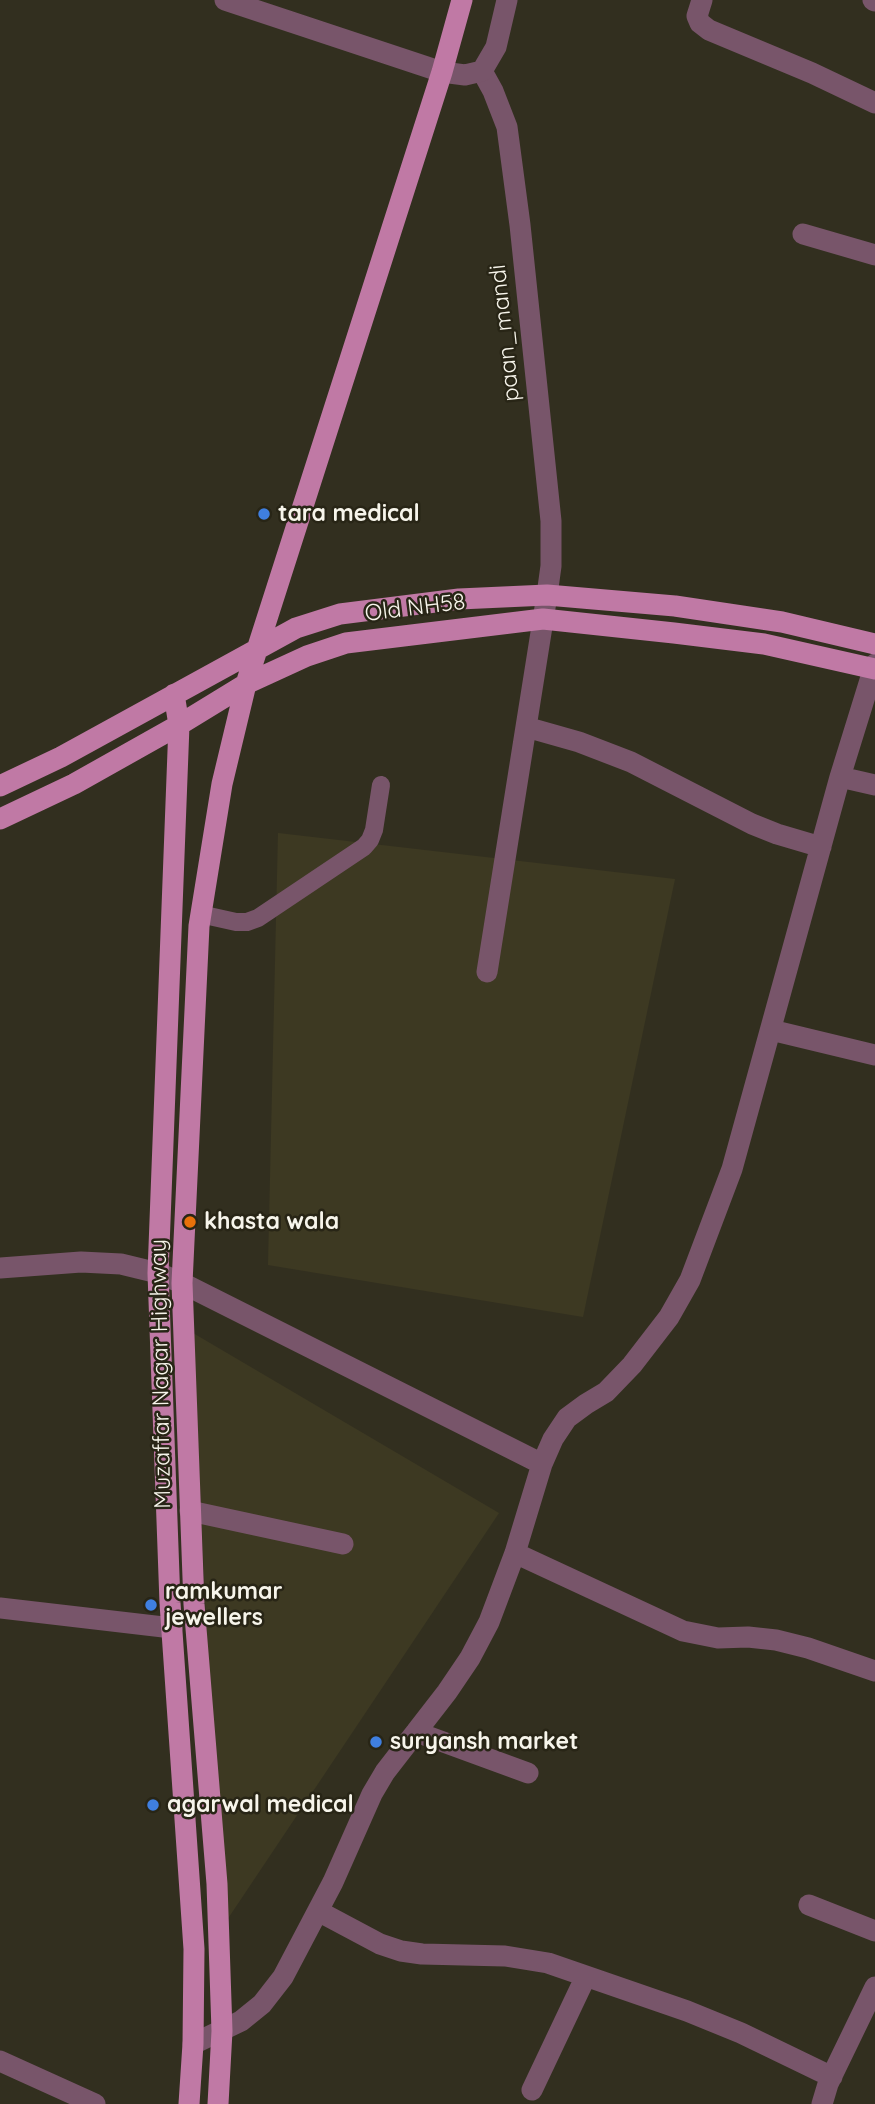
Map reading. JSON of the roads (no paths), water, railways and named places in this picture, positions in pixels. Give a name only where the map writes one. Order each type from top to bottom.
[{"type":"main road","name":"Muzaffar Nagar Highway","points":[[218,2104],[222,2031],[216,1884],[194,1604],[182,1283],[200,914],[222,784],[246,684],[442,72],[462,0]]},
{"type":"main road","name":"Old NH58","points":[[0,786],[61,757],[296,628],[340,614],[459,599],[547,595],[675,606],[782,622],[875,644]]},
{"type":"main road","name":"Old NH58","points":[[0,819],[74,784],[246,684],[307,656],[346,643],[543,619],[764,644],[874,667]]},
{"type":"main road","name":"Muzaffar Nagar Highway","points":[[174,694],[179,725],[158,1273],[172,1628],[194,1949],[189,2104]]},
{"type":"street","points":[[225,0],[442,72],[465,75],[482,71],[496,47],[507,0]]},
{"type":"street","points":[[702,0],[697,16],[700,23],[709,30],[813,73],[875,103]]},
{"type":"street","name":"paan_mandi","points":[[482,71],[493,90],[507,127],[551,521],[551,566],[547,595],[486,972]]},
{"type":"street","points":[[803,234],[875,255]]},
{"type":"street","points":[[193,2044],[241,2021],[262,2004],[283,1977],[318,1911],[372,1794],[385,1772],[470,1658],[489,1622],[515,1553],[542,1464],[553,1439],[567,1418],[606,1392],[632,1365],[668,1318],[691,1280],[732,1169],[840,777],[874,667]]},
{"type":"street","points":[[526,727],[579,742],[631,762],[699,794],[752,824],[821,846]]},
{"type":"street","points":[[840,777],[875,785]]},
{"type":"street","points":[[771,1030],[875,1055]]},
{"type":"street","points":[[0,1268],[81,1262],[121,1264],[158,1273],[542,1464]]},
{"type":"street","points":[[190,1511],[343,1544]]},
{"type":"street","points":[[515,1553],[683,1631],[718,1638],[776,1640],[808,1647],[875,1671]]},
{"type":"street","points":[[0,1608],[172,1628]]},
{"type":"street","points":[[416,1732],[528,1773]]},
{"type":"street","points":[[809,1905],[875,1930]]},
{"type":"street","points":[[318,1911],[380,1944],[401,1951],[505,1956],[548,1963],[687,2011],[741,2033],[832,2077]]},
{"type":"street","points":[[531,2090],[586,1976]]},
{"type":"street","points":[[822,2104],[875,1987]]},
{"type":"street","points":[[0,2061],[95,2104]]},
{"type":"lane","points":[[200,914],[236,922],[258,918],[364,848],[374,830],[381,785]]},
{"type":"place","name":"tara medical","points":[[264,514]]},
{"type":"place","name":"khasta wala","points":[[190,1222]]},
{"type":"place","name":"ramkumar jewellers","points":[[151,1605]]},
{"type":"place","name":"suryansh market","points":[[376,1742]]},
{"type":"place","name":"agarwal medical","points":[[153,1805]]}]
